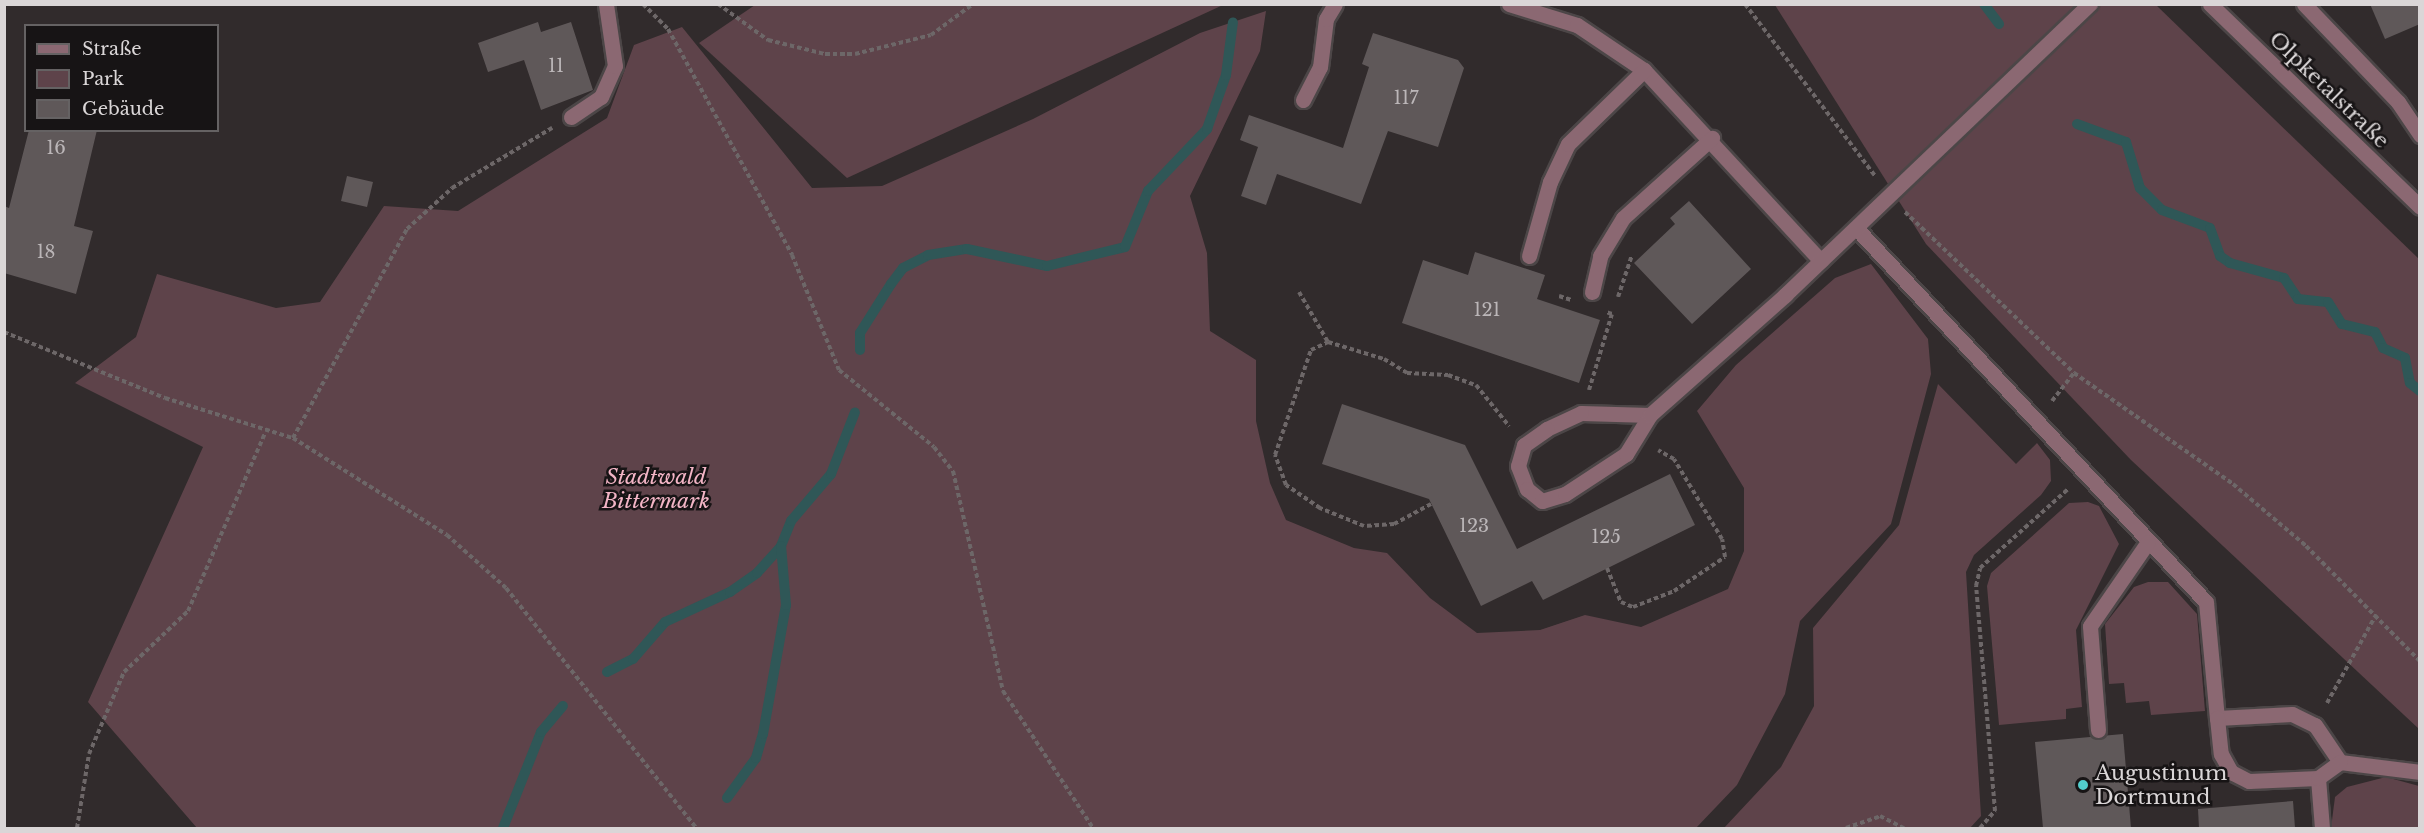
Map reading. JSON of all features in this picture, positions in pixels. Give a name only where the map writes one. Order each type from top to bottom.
[{"type":"street","points":[[571,117],[601,97],[615,66],[606,4]]},
{"type":"street","points":[[1303,100],[1320,67],[1326,20],[1335,4]]},
{"type":"street","points":[[1509,4],[1577,25],[1644,70],[1712,138],[1821,261]]},
{"type":"street","points":[[1650,415],[1581,413],[1524,445],[1518,466],[1527,489],[1542,501],[1600,476],[1637,437],[1650,415],[1821,261],[2090,4]]},
{"type":"street","name":"Olpketalstraße","points":[[2210,4],[2420,207]]},
{"type":"street","points":[[2304,4],[2398,102],[2420,135]]},
{"type":"street","points":[[1529,256],[1550,182],[1568,144],[1644,70]]},
{"type":"street","points":[[1592,292],[1600,256],[1623,218],[1712,138]]},
{"type":"street","points":[[1856,228],[2035,423],[2206,602],[2221,754],[2231,772],[2249,781],[2318,778],[2340,762],[2420,772]]},
{"type":"street","points":[[2098,729],[2090,626],[2148,542]]},
{"type":"street","points":[[2217,718],[2292,714],[2315,725],[2340,762]]},
{"type":"street","points":[[2318,778],[2322,828]]},
{"type":"path","points":[[643,4],[668,29],[786,245],[839,370],[934,447],[952,471],[1003,691],[1093,828]]},
{"type":"path","points":[[718,4],[768,40],[845,54],[906,45],[931,35],[973,4]]},
{"type":"path","points":[[1745,4],[1891,195],[1984,292],[2074,374],[2233,484],[2376,615],[2420,661]]},
{"type":"path","points":[[293,438],[407,229],[452,188],[571,117]]},
{"type":"path","points":[[1620,293],[1631,257]]},
{"type":"path","points":[[1299,292],[1328,342]]},
{"type":"path","points":[[1559,296],[1580,303]]},
{"type":"path","points":[[1581,413],[1612,314],[1602,311]]},
{"type":"path","points":[[4,332],[265,433],[293,438],[391,497],[477,559],[696,828]]},
{"type":"path","points":[[1431,504],[1394,524],[1364,526],[1320,508],[1286,484],[1275,454],[1311,350],[1328,342],[1384,359],[1407,373],[1448,375],[1476,385],[1524,445]]},
{"type":"path","points":[[2035,423],[2074,374]]},
{"type":"path","points":[[77,828],[89,754],[124,672],[188,611],[265,433]]},
{"type":"path","points":[[1607,568],[1621,602],[1633,607],[1674,591],[1725,557],[1722,539],[1674,459],[1637,437]]},
{"type":"path","points":[[1980,828],[1995,811],[1976,586],[1980,568],[2085,474]]},
{"type":"path","points":[[2315,725],[2376,615]]},
{"type":"path","points":[[1846,828],[1880,816],[1904,828]]},
{"type":"green space","points":[[1223,4],[847,178],[699,43],[755,5]]},
{"type":"green space","points":[[1775,5],[2156,5],[2419,259],[2419,729],[2131,460],[1926,244]]},
{"type":"green space","name":"Stadtwald Bittermark","points":[[1266,11],[1260,51],[1190,196],[1207,253],[1210,331],[1256,360],[1256,421],[1270,483],[1286,520],[1354,548],[1387,553],[1430,598],[1477,633],[1540,630],[1585,615],[1641,627],[1728,589],[1744,551],[1744,488],[1697,411],[1736,365],[1835,278],[1871,264],[1928,339],[1931,374],[1891,524],[1800,621],[1785,694],[1737,785],[1696,828],[197,828],[88,702],[203,447],[75,383],[136,337],[157,274],[276,308],[320,302],[384,206],[458,211],[607,118],[634,45],[682,27],[812,188],[882,186],[1033,119],[1200,33]]},
{"type":"green space","points":[[1938,384],[2016,464],[2037,443],[2050,460],[2051,481],[2041,495],[1974,555],[1966,572],[1981,816],[1970,828],[1724,828],[1781,767],[1814,706],[1813,628],[1899,525]]},
{"type":"green space","points":[[2088,502],[2099,506],[2119,544],[2076,630],[2082,707],[2066,709],[2066,719],[1999,725],[1987,586],[1991,573],[2069,503]]},
{"type":"green space","points":[[2148,582],[2168,582],[2197,614],[2205,711],[2151,715],[2149,701],[2126,703],[2124,683],[2109,684],[2105,624],[2134,587]]},
{"type":"green space","points":[[2386,777],[2419,786],[2419,828],[2331,828],[2335,797],[2347,787]]},
{"type":"building","points":[[2370,4],[2420,4],[2420,24],[2385,39]]},
{"type":"building","points":[[538,22],[541,32],[571,22],[593,90],[541,110],[524,60],[488,72],[478,43]]},
{"type":"building","points":[[1373,33],[1458,60],[1464,68],[1438,147],[1388,131],[1361,204],[1277,174],[1266,205],[1241,196],[1258,147],[1240,140],[1249,115],[1343,148],[1369,67],[1362,64]]},
{"type":"building","points":[[28,132],[97,132],[74,226],[93,231],[76,294],[4,273],[4,206],[9,208]]},
{"type":"building","points":[[347,176],[373,182],[367,207],[341,201]]},
{"type":"building","points":[[1689,201],[1751,269],[1692,324],[1634,263],[1675,224],[1670,218]]},
{"type":"building","points":[[1475,252],[1545,275],[1537,299],[1600,320],[1579,383],[1402,323],[1423,260],[1468,275]]},
{"type":"building","points":[[1342,404],[1465,445],[1517,549],[1670,474],[1695,525],[1543,600],[1532,581],[1481,606],[1429,499],[1322,464]]},
{"type":"building","name":"Augustinum Dortmund","points":[[2123,734],[2131,828],[2043,828],[2035,742]]},
{"type":"building","name":"Augustinum Dortmund","points":[[2293,801],[2295,828],[2199,828],[2198,809]]},
{"type":"waterway","points":[[1984,4],[1999,24]]},
{"type":"waterway","points":[[860,350],[860,333],[891,284],[903,268],[928,255],[967,249],[1047,266],[1125,247],[1148,191],[1207,129],[1226,75],[1233,22]]},
{"type":"waterway","points":[[2077,124],[2126,142],[2140,188],[2162,210],[2210,228],[2220,256],[2230,263],[2284,278],[2298,299],[2328,302],[2342,324],[2375,332],[2383,348],[2405,358],[2410,383],[2420,391]]},
{"type":"waterway","points":[[607,672],[633,659],[665,622],[730,592],[757,573],[781,546],[791,521],[831,474],[855,412]]},
{"type":"waterway","points":[[727,798],[756,758],[763,734],[786,605],[781,546]]},
{"type":"waterway","points":[[503,828],[541,732],[563,706]]},
{"type":"place","name":"Augustinum Dortmund","points":[[2083,785]]}]
